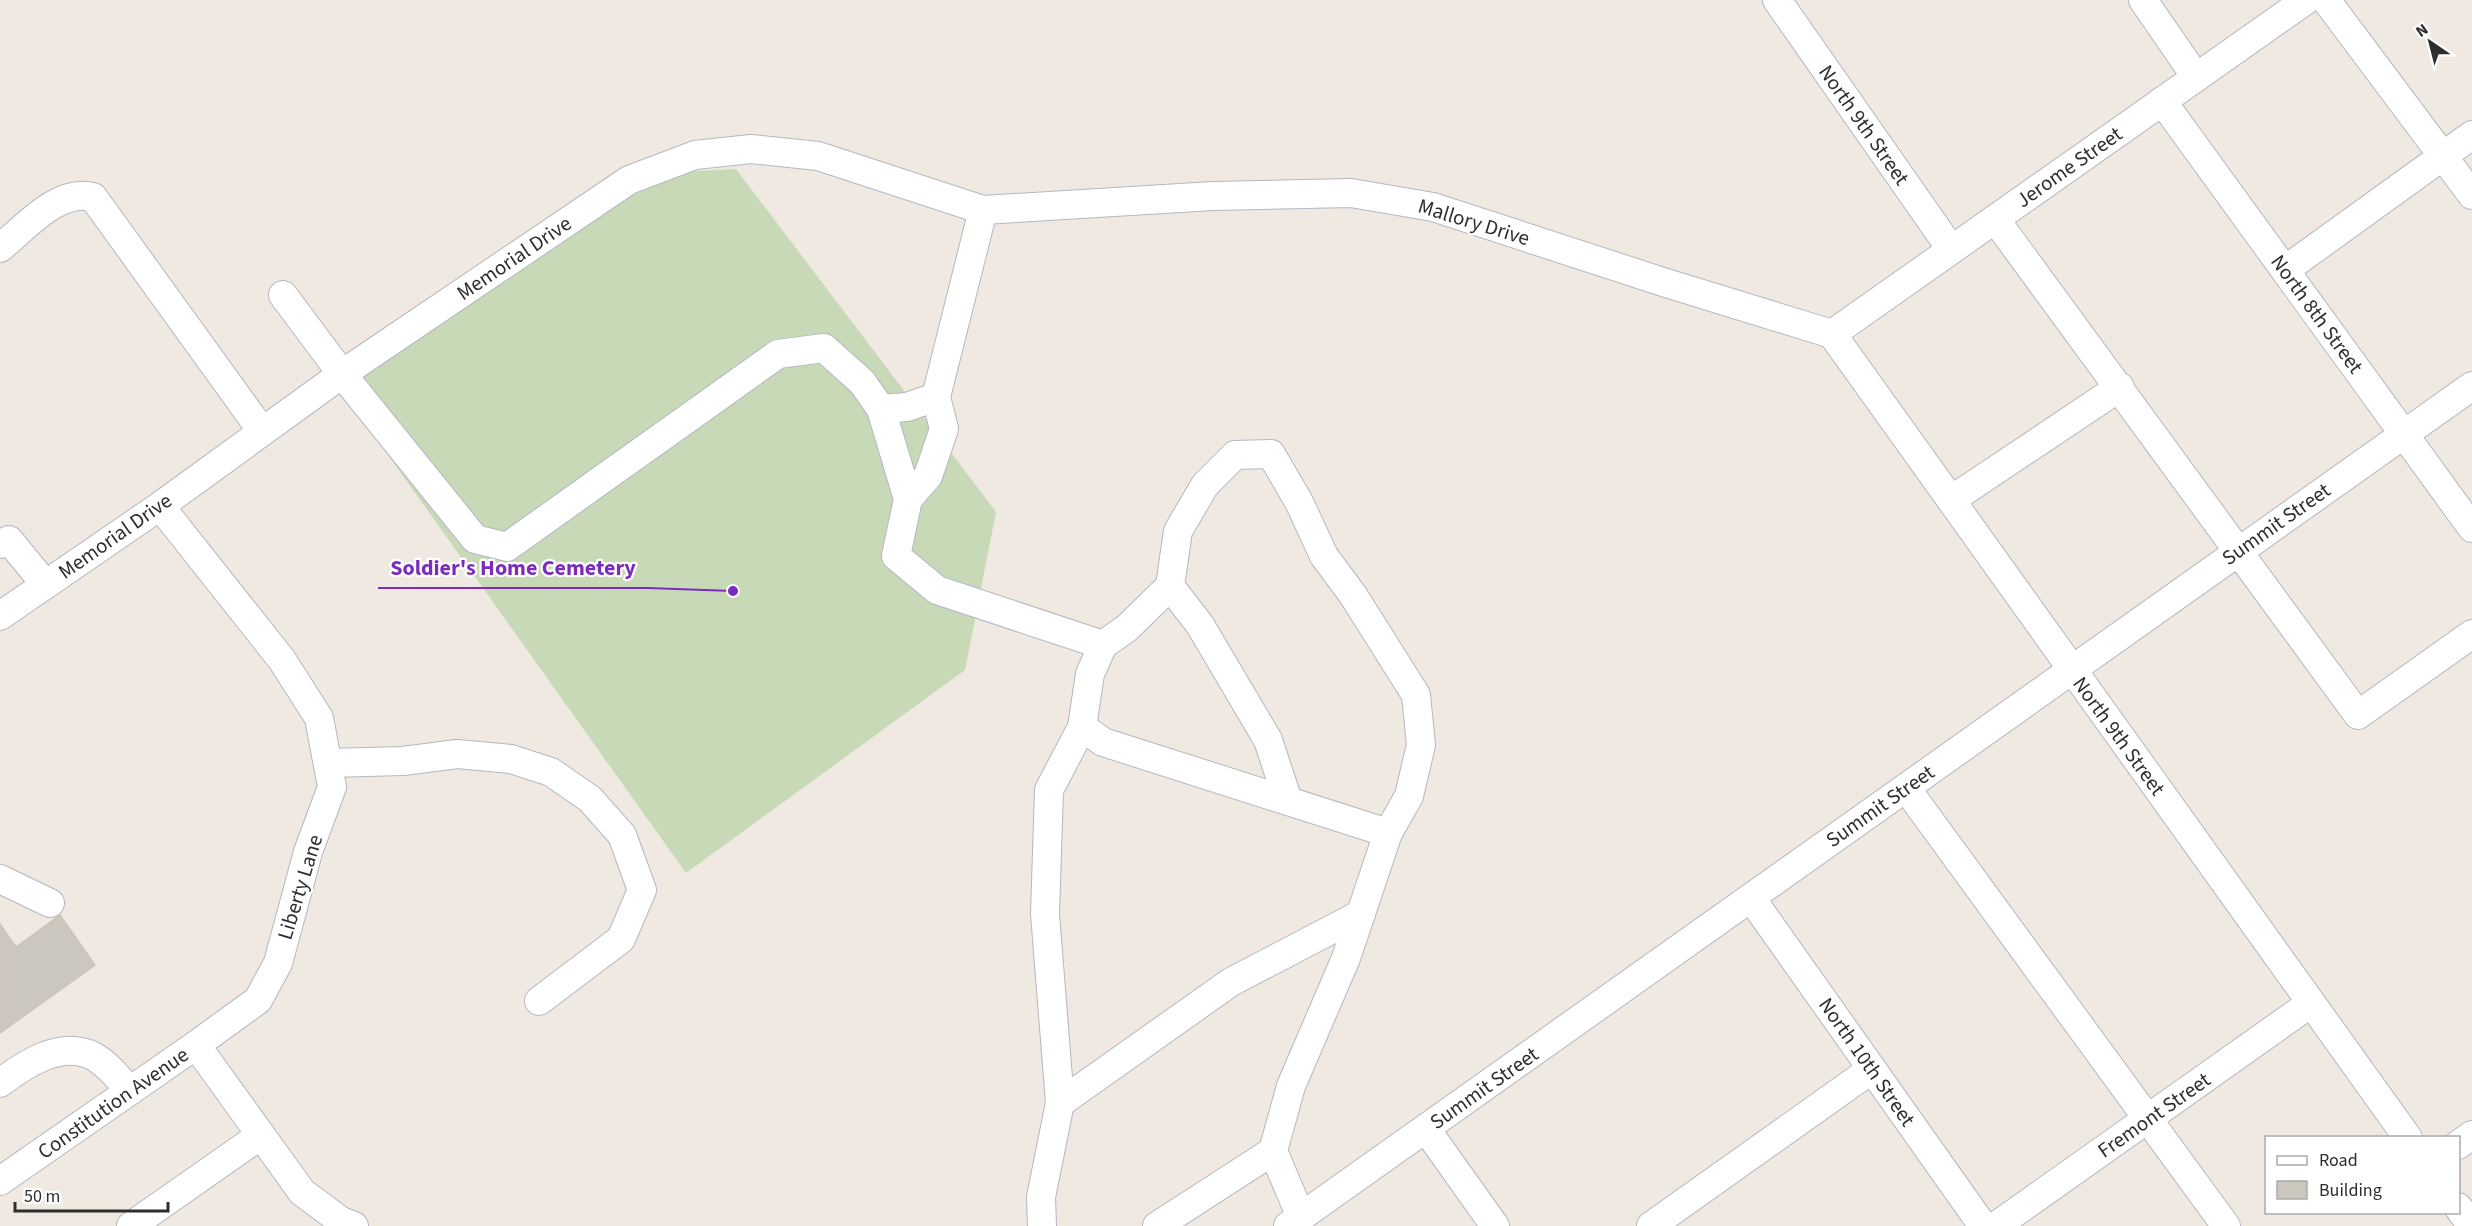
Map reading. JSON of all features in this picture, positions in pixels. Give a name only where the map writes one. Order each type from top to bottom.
[{"type":"street","name":"North 9th Street","points":[[1777,0],[1951,249]]},
{"type":"street","points":[[2143,0],[2196,77]]},
{"type":"street","name":"Jerome Street","points":[[1832,334],[2306,0]]},
{"type":"street","points":[[2326,0],[2472,195]]},
{"type":"street","name":"North 8th Street","points":[[2162,101],[2472,528]]},
{"type":"street","points":[[2285,270],[2472,135]]},
{"type":"street","name":"Memorial Drive","points":[[0,616],[160,506],[342,374],[629,180],[695,155],[751,149],[818,156],[983,210],[1102,205]]},
{"type":"street","name":"Mallory Drive","points":[[1102,205],[1213,196],[1351,193],[1433,207],[1832,334]]},
{"type":"street","points":[[0,248],[56,203],[80,194],[93,197],[262,431]]},
{"type":"street","points":[[908,499],[928,476],[944,429],[936,397],[983,210]]},
{"type":"street","points":[[1995,219],[2240,550],[2358,715],[2472,634]]},
{"type":"street","points":[[283,295],[342,374],[475,539],[507,547],[778,354],[824,348],[862,382],[881,409],[908,499],[896,556],[937,590],[1103,645]]},
{"type":"street","name":"North 9th Street","points":[[1832,334],[2407,1136]]},
{"type":"street","name":"Summit Street","points":[[1294,1221],[2472,386]]},
{"type":"street","points":[[1951,500],[2120,387]]},
{"type":"street","points":[[881,409],[907,407],[936,397]]},
{"type":"street","points":[[1042,1226],[1041,1197],[1059,1103],[1045,914],[1049,790],[1082,727],[1090,674],[1103,645],[1126,628],[1170,586],[1178,531],[1205,485],[1235,454],[1271,454],[1299,502],[1324,556],[1353,596],[1416,695],[1421,745],[1409,796],[1388,833],[1346,958],[1291,1086],[1273,1151],[1294,1221]]},
{"type":"street","name":"Liberty Lane","points":[[160,506],[282,660],[319,718],[332,787],[308,852],[278,963],[258,1000],[196,1045]]},
{"type":"street","points":[[0,544],[9,540],[45,584]]},
{"type":"street","points":[[1170,586],[1200,625],[1268,740],[1288,801]]},
{"type":"street","points":[[1082,727],[1103,742],[1388,833]]},
{"type":"street","points":[[329,763],[403,761],[457,754],[511,759],[551,772],[597,806],[622,835],[642,890],[621,939],[539,1000]]},
{"type":"street","points":[[1906,788],[2226,1226]]},
{"type":"street","points":[[0,879],[50,903]]},
{"type":"street","name":"North 10th Street","points":[[1751,898],[1983,1226]]},
{"type":"street","points":[[1059,1103],[1232,982],[1361,914]]},
{"type":"street","name":"Fremont Street","points":[[1996,1226],[2312,1003]]},
{"type":"street","points":[[196,1045],[302,1192],[341,1221],[354,1226]]},
{"type":"street","name":"Constitution Avenue","points":[[0,1181],[196,1045]]},
{"type":"street","points":[[0,1083],[42,1055],[69,1051],[92,1055],[109,1068],[130,1091]]},
{"type":"street","points":[[1651,1226],[1872,1069]]},
{"type":"street","points":[[1426,1129],[1495,1226]]},
{"type":"street","points":[[131,1226],[261,1135]]},
{"type":"street","points":[[1157,1226],[1273,1151]]},
{"type":"street","points":[[2460,1210],[2472,1226]]},
{"type":"green space","points":[[736,169],[996,512],[965,670],[686,873],[341,389],[636,193],[694,171]]},
{"type":"building","points":[[60,915],[95,965],[0,1033],[0,924],[16,947]]},
{"type":"place","name":"Soldier's Home Cemetery","points":[[733,591]]}]
